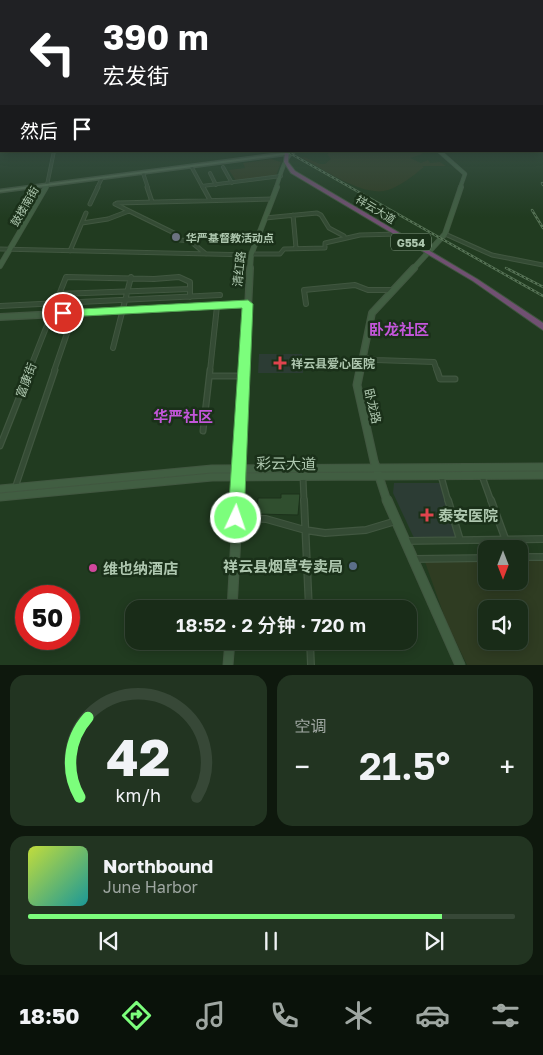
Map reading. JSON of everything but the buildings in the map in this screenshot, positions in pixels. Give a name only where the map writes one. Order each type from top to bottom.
[{"type":"highway","points":[[286,162],[289,155]]},
{"type":"highway","name":"祥云大道","points":[[290,155],[291,164],[297,171],[429,251],[543,327]]},
{"type":"highway","name":"祥云大道","points":[[286,162],[291,170],[297,174],[492,287],[543,322]]},
{"type":"main road","points":[[0,191],[274,155]]},
{"type":"main road","name":"卧龙路","points":[[443,155],[461,168],[465,174],[445,234],[391,290],[370,317],[356,380],[357,393],[377,473],[396,521],[460,665]]},
{"type":"main road","points":[[269,156],[286,162]]},
{"type":"main road","name":"清红路","points":[[232,600],[251,254],[286,162]]},
{"type":"main road","points":[[281,176],[297,174]]},
{"type":"main road","name":"鼓楼南街","points":[[0,266],[46,185]]},
{"type":"main road","points":[[0,317],[248,304]]},
{"type":"main road","name":"彩云大道","points":[[0,489],[198,470],[303,477],[543,467]]},
{"type":"main road","name":"彩云大道","points":[[0,497],[239,473],[377,473],[441,476],[543,475]]},
{"type":"main road","points":[[228,665],[229,650]]},
{"type":"street","name":"鼓楼南街","points":[[46,185],[53,155]]},
{"type":"street","points":[[191,166],[210,200]]},
{"type":"street","points":[[223,167],[232,183]]},
{"type":"street","points":[[143,173],[152,202]]},
{"type":"street","points":[[210,173],[216,185]]},
{"type":"street","points":[[202,186],[281,176]]},
{"type":"street","points":[[90,204],[102,178]]},
{"type":"street","points":[[207,254],[190,241],[180,240],[174,233],[115,204],[272,199]]},
{"type":"street","points":[[82,223],[108,218],[129,210]]},
{"type":"street","points":[[70,251],[86,213]]},
{"type":"street","points":[[265,218],[319,214],[323,223],[344,236]]},
{"type":"street","points":[[293,216],[292,222],[296,248]]},
{"type":"street","points":[[0,250],[280,254],[284,249],[325,248],[324,243],[344,236],[371,233],[398,234]]},
{"type":"street","points":[[445,234],[492,255],[543,265]]},
{"type":"street","points":[[190,289],[59,294],[66,277],[131,277],[154,279],[182,278],[189,281],[190,289],[190,296]]},
{"type":"street","points":[[113,348],[131,277]]},
{"type":"street","points":[[306,304],[304,290],[356,285],[368,290],[391,290]]},
{"type":"street","name":"富康街","points":[[0,446],[59,294]]},
{"type":"street","points":[[0,306],[220,295]]},
{"type":"street","points":[[203,431],[217,306]]},
{"type":"street","points":[[15,488],[74,313]]},
{"type":"street","points":[[361,356],[376,360],[434,362],[440,379],[454,379]]},
{"type":"street","points":[[210,376],[244,376]]},
{"type":"street","points":[[441,476],[460,540]]},
{"type":"street","points":[[482,476],[506,540],[543,539]]},
{"type":"street","points":[[303,477],[308,600]]},
{"type":"street","points":[[236,518],[266,519],[325,533],[350,532],[374,528],[396,521]]},
{"type":"street","points":[[406,541],[478,540]]},
{"type":"street","points":[[528,557],[543,557]]},
{"type":"street","points":[[414,559],[478,558]]},
{"type":"street","points":[[310,650],[311,665]]},
{"type":"shaded area","name":"祥云县爱心医院","points":[[259,354],[302,354],[303,373],[258,373]]},
{"type":"shaded area","name":"泰安医院","points":[[394,483],[441,483],[458,537],[414,538],[393,493]]},
{"type":"green space","points":[[328,155],[420,155],[410,158],[421,163],[428,160],[430,163],[440,162],[446,166],[422,166],[424,167],[402,183],[388,190],[378,191],[367,190],[344,181],[302,158],[304,157],[320,164],[325,164],[331,159]]},
{"type":"green space","points":[[271,159],[281,162],[276,176],[236,181],[229,170],[245,168],[243,163]]},
{"type":"green space","points":[[543,560],[543,665],[467,665],[446,621],[425,562],[478,561],[478,590],[528,590],[528,561]]},
{"type":"railway","points":[[293,155],[543,296]]},
{"type":"railway","points":[[532,210],[543,228]]},
{"type":"railway","points":[[506,268],[543,287]]},
{"type":"place","name":"华严基督教活动点","points":[[176,237]]},
{"type":"place","name":"祥云县爱心医院","points":[[280,363]]},
{"type":"place","name":"泰安医院","points":[[427,515]]},
{"type":"place","name":"祥云县烟草专卖局","points":[[353,566]]},
{"type":"place","name":"维也纳酒店","points":[[93,568]]},
{"type":"district","name":"卧龙社区","points":[[399,329]]},
{"type":"district","name":"华严社区","points":[[183,416]]},
{"type":"route","points":[[63,313],[248,304],[236,518]]}]
